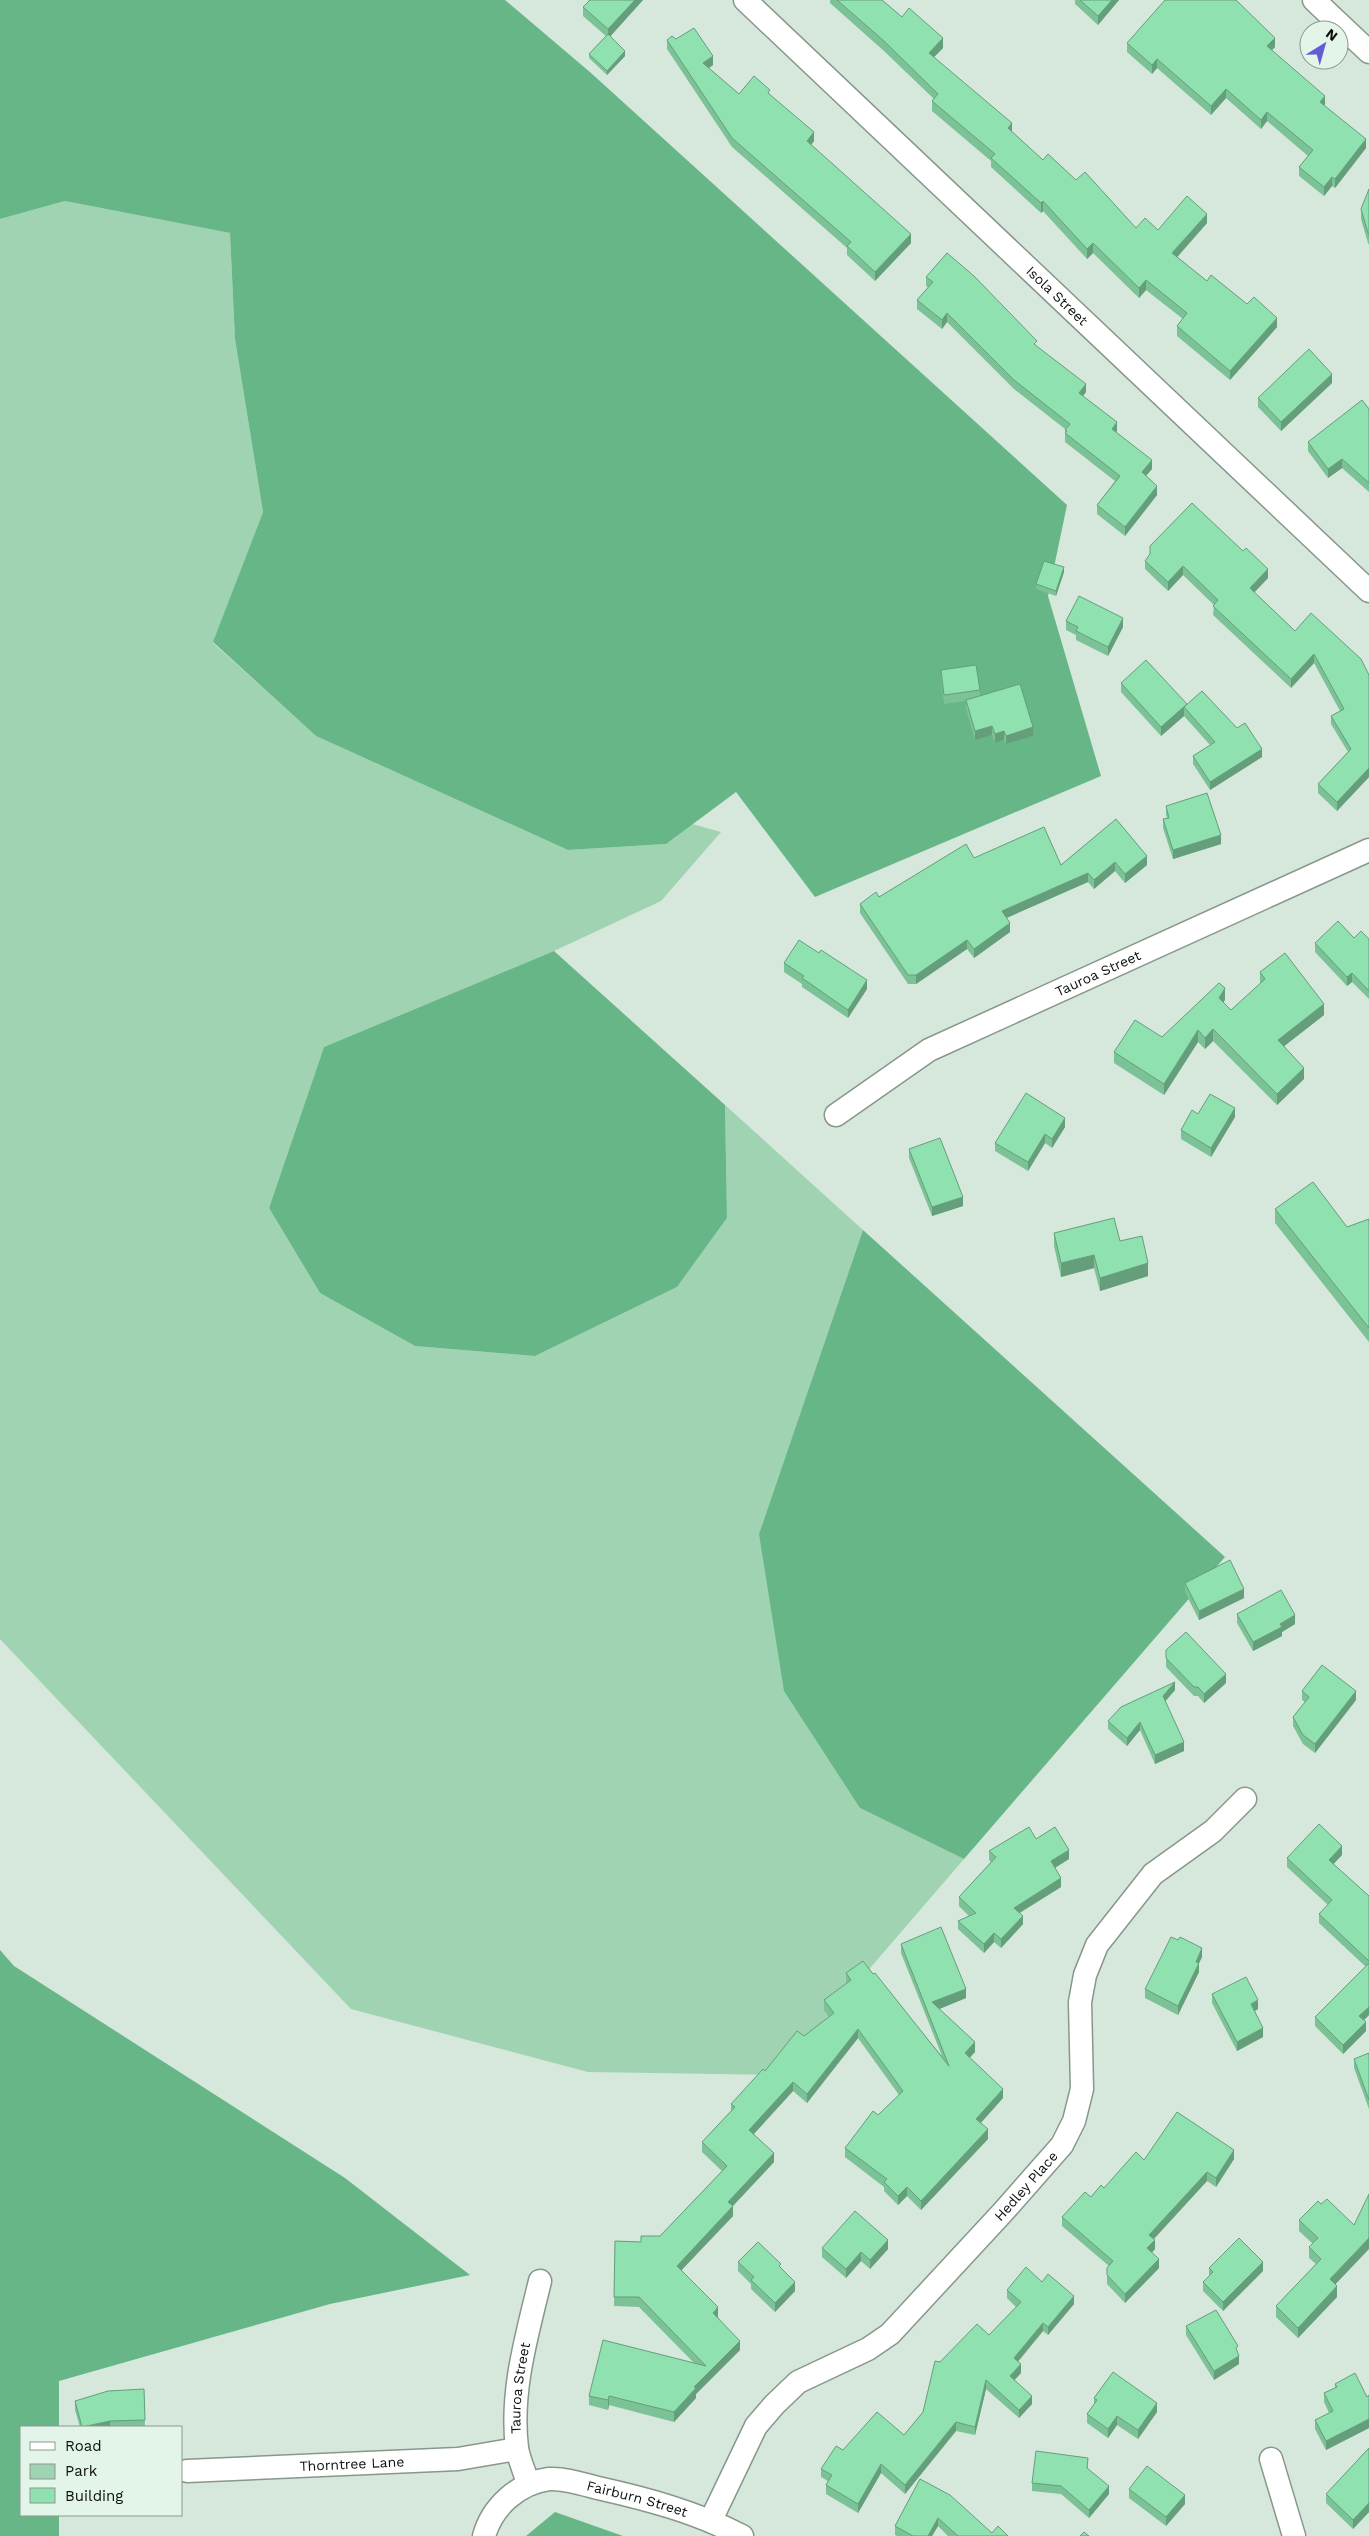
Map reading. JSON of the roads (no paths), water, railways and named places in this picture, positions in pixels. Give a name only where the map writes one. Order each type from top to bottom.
[{"type":"street","name":"Isola Street","points":[[745,0],[1369,591]]},
{"type":"street","points":[[1314,0],[1369,52]]},
{"type":"street","name":"Tauroa Street","points":[[836,1115],[930,1050],[1369,850]]},
{"type":"street","name":"Hedley Place","points":[[710,2520],[756,2426],[774,2405],[798,2382],[868,2349],[890,2334],[984,2233],[1062,2145],[1074,2122],[1082,2089],[1080,2002],[1085,1975],[1097,1944],[1153,1874],[1213,1831],[1245,1799]]},
{"type":"street","name":"Tauroa Street","points":[[528,2484],[517,2449],[515,2412],[519,2379],[540,2282]]},
{"type":"street","name":"Thorntree Lane","points":[[187,2472],[458,2459],[517,2449]]},
{"type":"street","points":[[1271,2459],[1294,2536]]},
{"type":"street","name":"Fairburn Street","points":[[528,2484],[550,2479],[578,2483],[634,2496],[710,2520],[742,2536]]},
{"type":"street","points":[[484,2536],[488,2523],[502,2503],[528,2484]]}]
